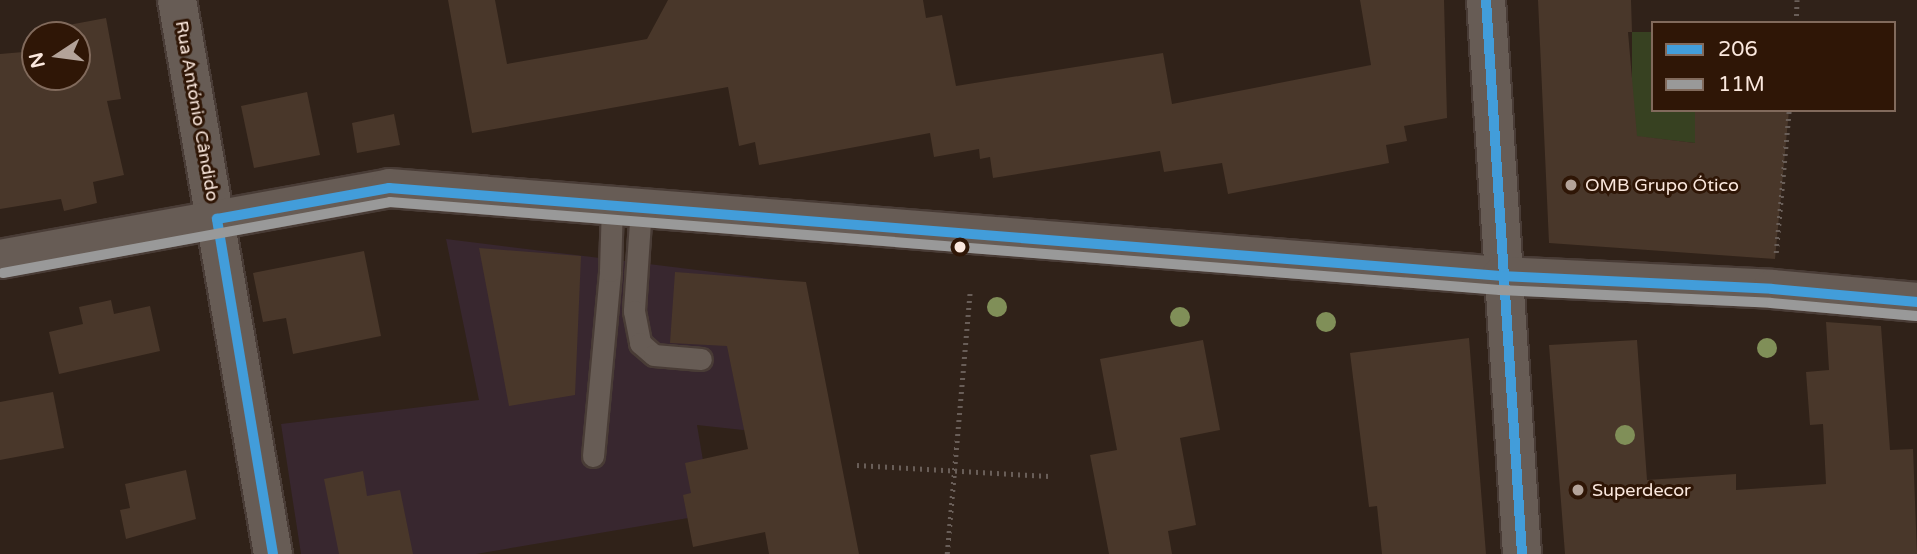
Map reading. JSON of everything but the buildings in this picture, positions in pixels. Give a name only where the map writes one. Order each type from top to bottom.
[{"type":"street","name":"Rua António Cândido","points":[[177,0],[273,554]]},
{"type":"street","points":[[1486,0],[1522,554]]},
{"type":"street","points":[[0,259],[390,188],[1502,276],[1772,289],[1917,302]]},
{"type":"lane","points":[[626,206],[634,311],[640,342],[654,355],[701,359]]},
{"type":"lane","points":[[593,456],[610,271],[626,206]]},
{"type":"path","points":[[1796,21],[1797,0]]},
{"type":"path","points":[[1772,289],[1789,112]]},
{"type":"path","points":[[947,554],[970,289]]},
{"type":"path","points":[[857,465],[1050,477]]},
{"type":"shaded area","points":[[446,239],[803,283],[827,413],[743,430],[697,425],[712,514],[476,554],[301,554],[281,424],[479,400]]},
{"type":"green space","points":[[1632,32],[1651,32],[1651,112],[1695,112],[1695,143],[1632,136]]},
{"type":"transit line","name":"206","points":[[1486,0],[1522,554]]},
{"type":"transit line","name":"206","points":[[273,554],[217,219],[389,188],[1501,276],[1772,289],[1917,302]]},
{"type":"transit line","name":"11M","points":[[3,273],[390,202],[1500,290],[1771,303],[1916,316]]},
{"type":"place","name":"OMB Grupo Ótico","points":[[1571,185]]},
{"type":"place","name":"Superdecor","points":[[1578,490]]}]
